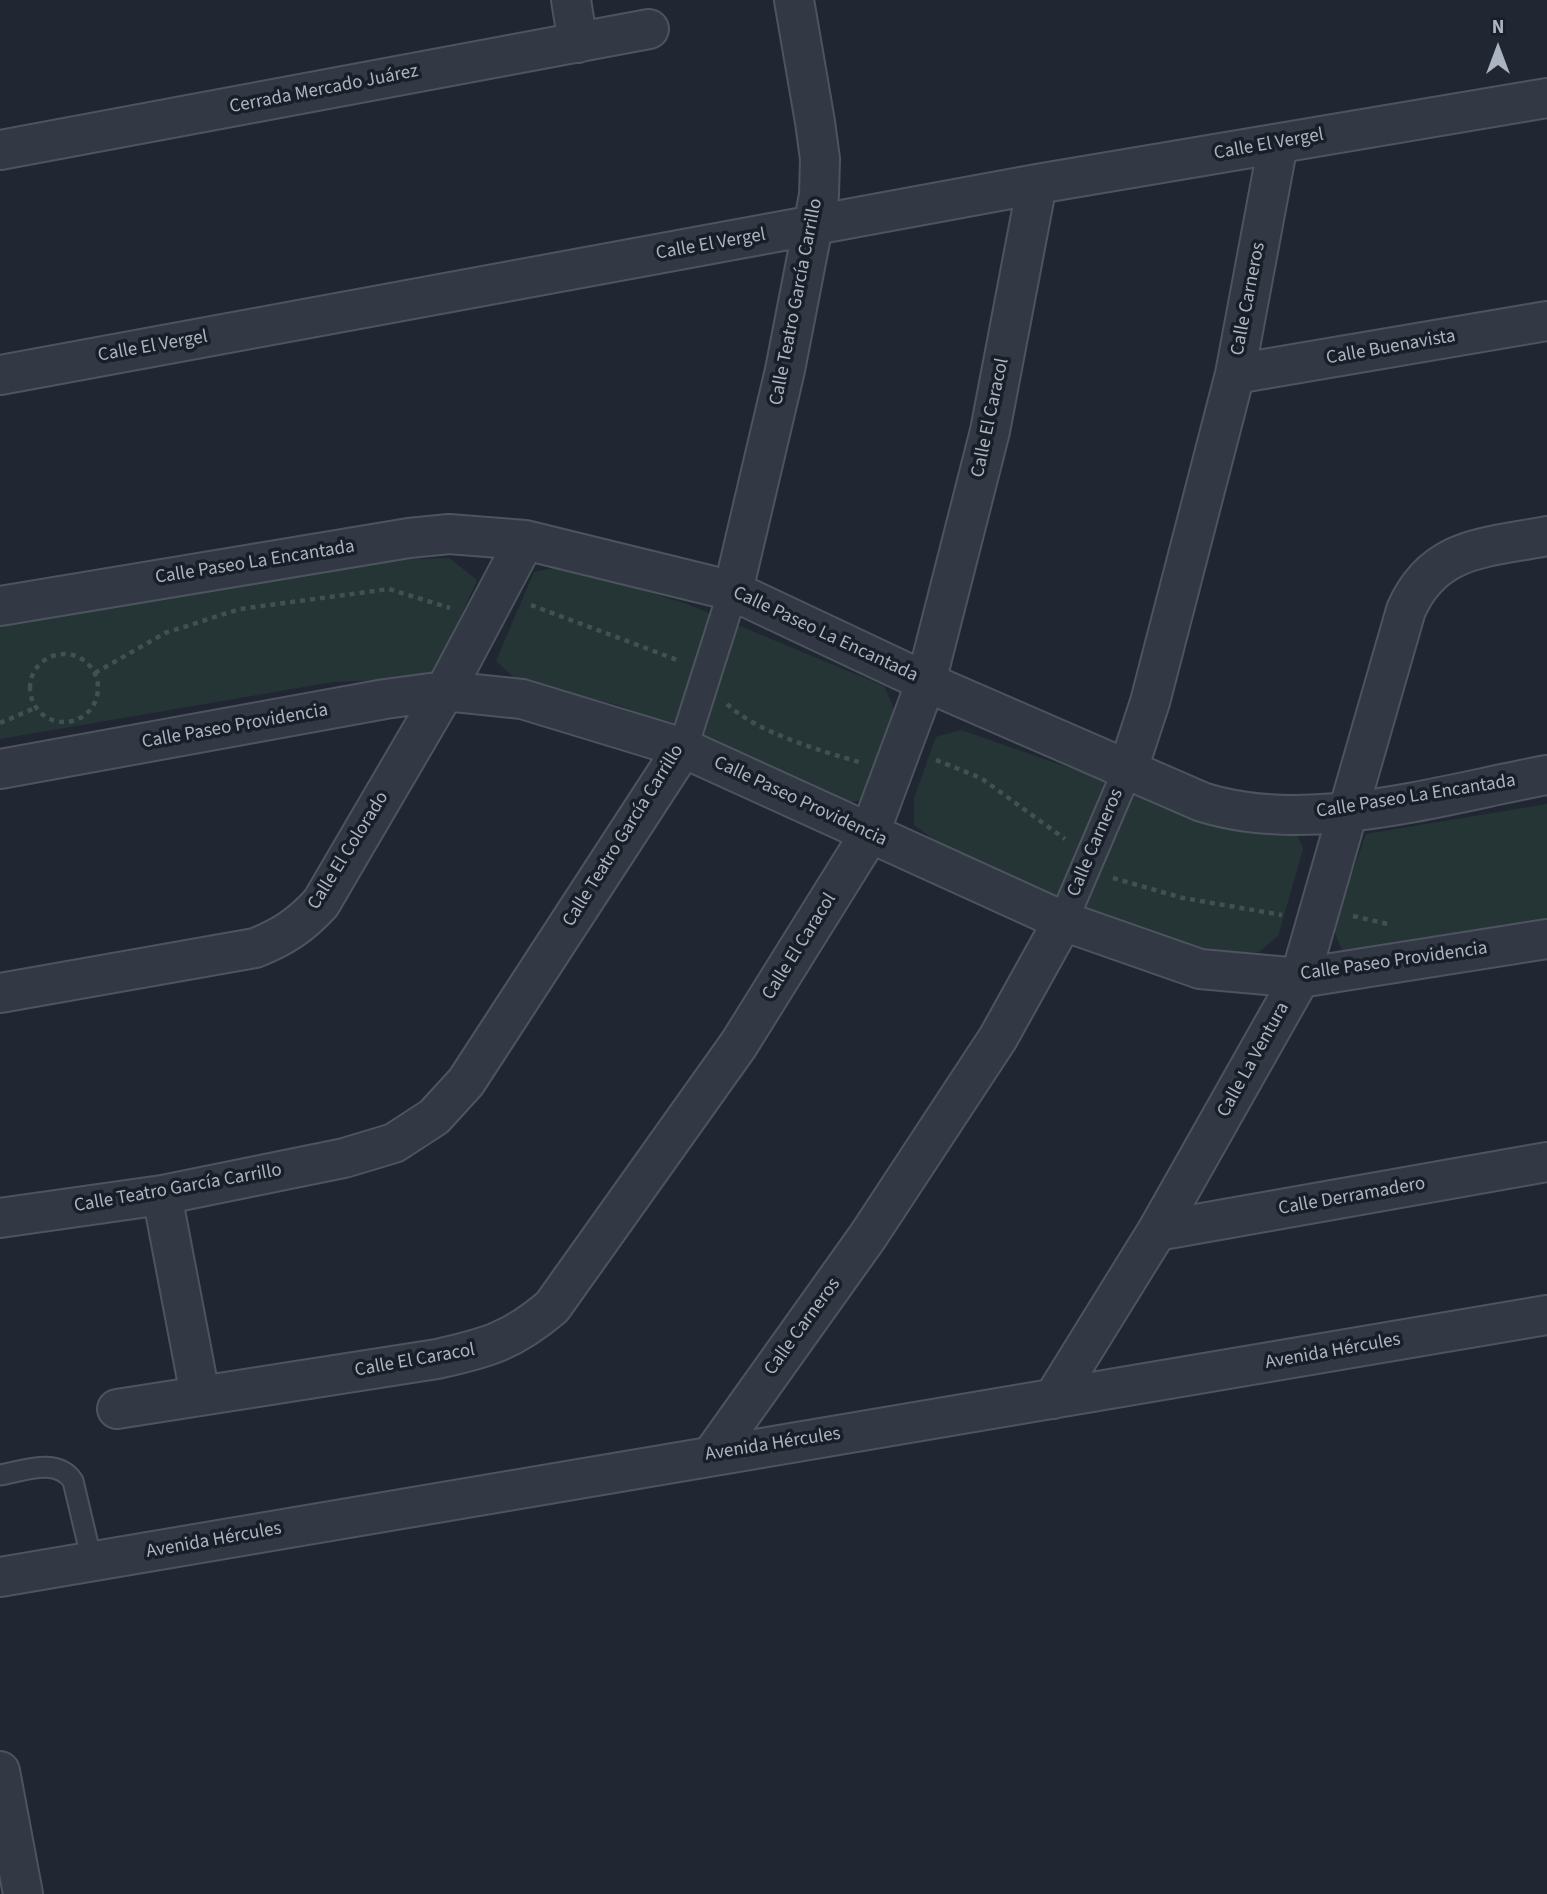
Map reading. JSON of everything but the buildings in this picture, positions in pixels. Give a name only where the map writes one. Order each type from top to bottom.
[{"type":"street","points":[[571,0],[578,43]]},
{"type":"street","name":"Calle Teatro García Carrillo","points":[[0,1218],[162,1195],[344,1158],[394,1143],[434,1117],[466,1082],[683,748],[733,591],[815,226],[820,159],[794,0]]},
{"type":"street","name":"Cerrada Mercado Juárez","points":[[0,150],[649,29]]},
{"type":"street","name":"Calle El Vergel","points":[[0,375],[1037,184],[1547,98]]},
{"type":"street","name":"Calle Carneros","points":[[712,1455],[868,1236],[998,1038],[1063,921],[1088,864],[1128,769],[1150,702],[1236,374],[1278,144]]},
{"type":"street","name":"Calle El Caracol","points":[[117,1409],[437,1359],[485,1349],[523,1332],[552,1307],[739,1044],[869,835],[926,682],[990,431],[1037,184]]},
{"type":"street","name":"Calle Buenavista","points":[[1236,374],[1547,321]]},
{"type":"street","name":"Calle Paseo La Encantada","points":[[0,606],[409,537],[449,534],[525,540],[733,591],[926,682],[1230,811],[1295,816],[1348,812],[1547,775]]},
{"type":"street","name":"Calle La Ventura","points":[[1053,1399],[1157,1231],[1300,978],[1406,610],[1416,587],[1433,568],[1465,552],[1547,536]]},
{"type":"street","name":"Calle El Colorado","points":[[0,993],[255,948],[281,938],[302,923],[321,903],[444,691],[525,540]]},
{"type":"street","name":"Calle Paseo Providencia","points":[[0,769],[385,699],[444,691],[522,699],[683,748],[869,835],[1063,921],[1200,970],[1300,978],[1547,939]]},
{"type":"street","name":"Calle Derramadero","points":[[1157,1231],[1547,1163]]},
{"type":"street","points":[[162,1195],[200,1395]]},
{"type":"street","name":"Avenida Hércules","points":[[0,1577],[1547,1315]]},
{"type":"street","points":[[0,1770],[23,1894]]},
{"type":"lane","points":[[0,1475],[47,1466],[68,1473],[73,1481],[92,1562]]},
{"type":"path","points":[[95,673],[165,633],[240,609],[390,589],[458,611],[489,608],[706,676],[734,710],[779,734],[831,754],[898,759],[982,778],[1028,809],[1088,864],[1183,898],[1317,920]]},
{"type":"path","points":[[69,654],[79,658],[95,673],[98,696],[86,715],[65,723],[53,721],[35,708],[29,686],[32,675],[46,658],[69,654]]},
{"type":"path","points":[[0,723],[35,708]]},
{"type":"shaded area","points":[[449,558],[477,580],[433,678],[333,682],[0,739],[0,625],[353,561]]},
{"type":"shaded area","points":[[564,566],[687,604],[884,686],[895,711],[862,800],[835,805],[736,757],[618,705],[520,683],[496,661],[534,572]]},
{"type":"shaded area","points":[[961,730],[1199,813],[1295,830],[1303,849],[1278,936],[1259,952],[1193,952],[966,863],[914,825],[914,798],[936,737]]},
{"type":"shaded area","points":[[1547,804],[1547,920],[1344,955],[1333,928],[1366,834]]}]
